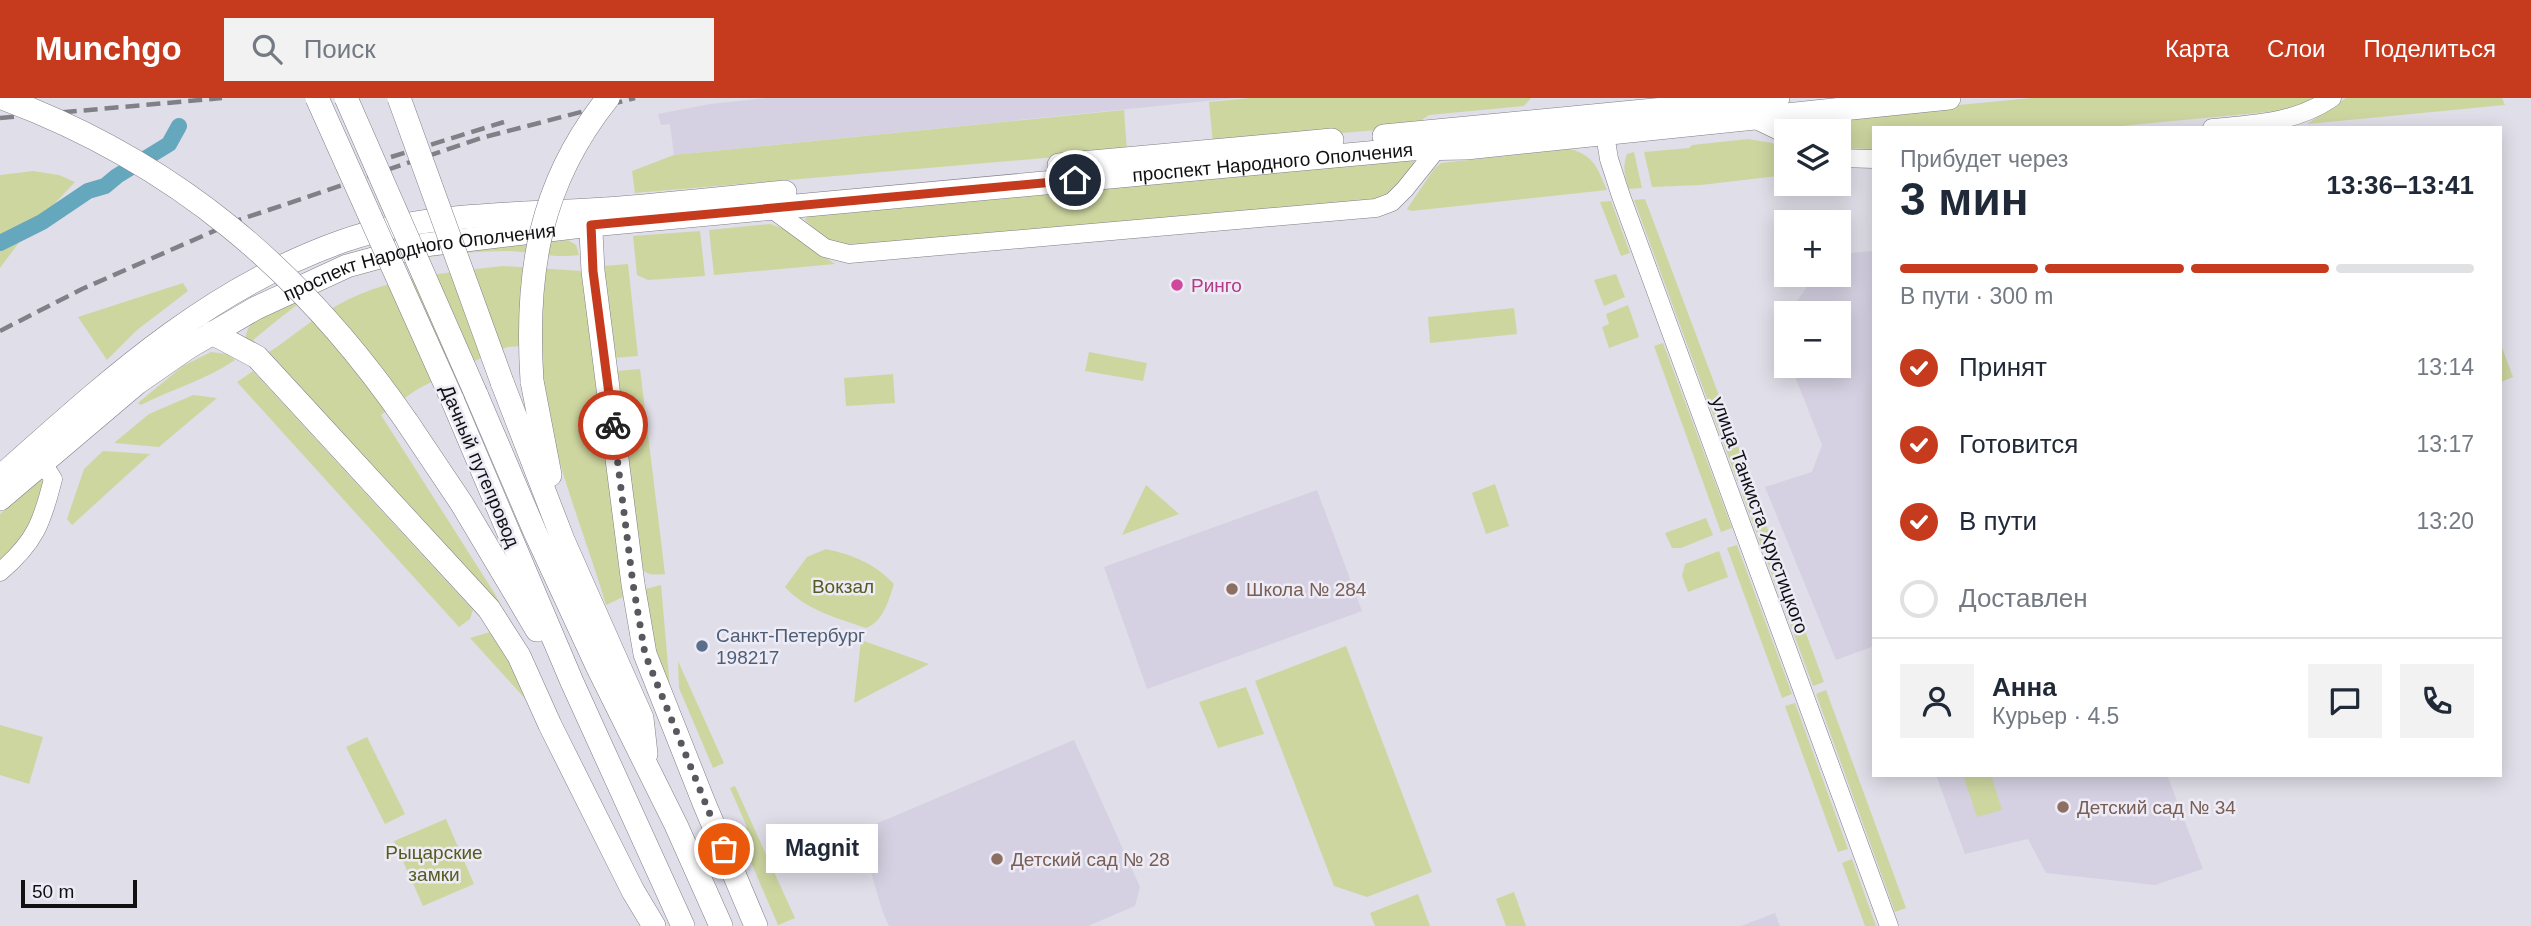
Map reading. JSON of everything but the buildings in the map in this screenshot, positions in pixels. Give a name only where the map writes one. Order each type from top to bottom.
[{"type":"main road","points":[[2,98],[46,114],[98,139],[163,177],[208,208],[253,245],[302,293],[359,356],[426,448],[572,682]]},
{"type":"main road","name":"Дачный путепровод","points":[[317,98],[452,399],[572,682],[683,926]]},
{"type":"main road","name":"Дачный путепровод","points":[[346,98],[535,532],[676,825],[721,926]]},
{"type":"main road","points":[[399,98],[460,271],[563,540],[642,718],[648,771]]},
{"type":"main road","points":[[563,540],[532,381],[530,294],[546,213],[582,133],[608,98]]},
{"type":"main road","name":"проспект Народного Ополчения","points":[[0,499],[38,455],[120,371],[185,322],[247,284],[305,255],[345,240],[427,221],[501,214],[590,217],[772,209],[1397,150],[1466,148],[1778,98]]},
{"type":"main road","name":"проспект Народного Ополчения","points":[[0,477],[38,455],[168,360],[212,333],[300,287],[348,266],[424,245],[590,217],[1604,125],[1756,120],[1799,112],[1949,98]]},
{"type":"main road","points":[[590,217],[593,271],[633,584],[645,654],[756,926]]},
{"type":"main road","points":[[212,333],[257,357],[489,609],[519,656],[550,725],[633,891],[654,926]]},
{"type":"street","points":[[2230,126],[2275,121],[2307,113],[2332,98]]},
{"type":"street","points":[[1756,120],[1774,129]]},
{"type":"street","name":"улица Танкиста Хрустицкого","points":[[1604,125],[1609,159],[1621,196],[1889,926]]},
{"type":"street","points":[[772,209],[825,248],[849,254],[1376,208],[1392,202],[1437,149]]},
{"type":"street","points":[[1851,158],[1872,159]]},
{"type":"street","points":[[0,572],[31,541],[38,527],[53,479],[38,455]]},
{"type":"shaded area","points":[[766,98],[1237,98],[674,155],[670,124],[661,125],[658,114],[710,104]]},
{"type":"shaded area","points":[[1872,251],[1872,647],[1836,660],[1765,487],[1812,472],[1822,445],[1796,378],[1851,378],[1851,301],[1797,301],[1807,287],[1851,287],[1851,253]]},
{"type":"shaded area","name":"Школа № 284","points":[[1317,490],[1362,611],[1147,689],[1104,567]]},
{"type":"shaded area","name":"Детский сад № 28","points":[[1074,740],[1140,887],[1135,906],[1088,926],[889,926],[859,831]]},
{"type":"shaded area","name":"Детский сад № 34","points":[[1937,777],[2168,777],[2203,869],[2155,885],[2046,873],[2028,839],[1965,854]]},
{"type":"shaded area","points":[[1775,913],[1780,926],[1741,926]]},
{"type":"green space","points":[[1250,98],[1531,98],[1524,106],[1429,115],[1412,127],[1213,144],[1209,102]]},
{"type":"green space","points":[[2032,98],[2316,98],[2301,106],[2277,111],[2121,126],[1872,126],[1872,149],[1851,148],[1851,119],[1811,119]]},
{"type":"green space","points":[[2346,98],[2502,98],[2505,105],[2307,124]]},
{"type":"green space","points":[[1124,110],[1127,151],[635,193],[632,171],[674,155]]},
{"type":"green space","points":[[1748,139],[1772,143],[1774,177],[1701,185],[1652,187],[1644,152],[1689,148],[1692,145]]},
{"type":"green space","points":[[1570,149],[1590,159],[1607,190],[1411,211],[1407,209],[1441,163]]},
{"type":"green space","points":[[1634,152],[1642,188],[1629,189],[1625,163],[1627,154]]},
{"type":"green space","points":[[1414,159],[1414,163],[1389,195],[1374,199],[849,248],[826,240],[805,220],[807,216]]},
{"type":"green space","points":[[33,171],[59,175],[75,182],[23,237],[0,268],[0,175]]},
{"type":"green space","points":[[1645,199],[1750,478],[1738,483],[1634,200]]},
{"type":"green space","points":[[1611,201],[1630,253],[1621,256],[1600,202]]},
{"type":"green space","points":[[770,224],[788,230],[835,264],[714,275],[709,230]]},
{"type":"green space","points":[[700,231],[705,276],[648,280],[637,275],[633,236]]},
{"type":"green space","points":[[568,240],[576,245],[579,255],[504,251],[450,254],[367,271],[316,293],[247,345],[247,332],[254,321],[372,265],[476,248]]},
{"type":"green space","points":[[628,264],[638,356],[614,358],[604,266]]},
{"type":"green space","points":[[503,266],[583,271],[623,597],[606,605],[558,456],[540,345],[507,347],[456,369],[416,390],[381,415],[495,594],[520,641],[484,588],[269,352],[323,314],[372,290],[414,278]]},
{"type":"green space","points":[[1616,274],[1625,297],[1604,306],[1594,280]]},
{"type":"green space","points":[[183,283],[188,291],[137,330],[107,360],[78,317]]},
{"type":"green space","points":[[1628,305],[1639,337],[1609,348],[1602,327],[1609,324],[1606,314]]},
{"type":"green space","points":[[1514,308],[1517,334],[1430,343],[1428,317]]},
{"type":"green space","points":[[1663,343],[1732,528],[1721,532],[1654,346]]},
{"type":"green space","points":[[2502,348],[2513,377],[2502,382]]},
{"type":"green space","points":[[211,352],[227,354],[235,360],[201,379],[141,405],[138,403],[183,366]]},
{"type":"green space","points":[[1089,352],[1147,363],[1143,381],[1085,371]]},
{"type":"green space","points":[[640,369],[665,574],[654,575],[640,566],[617,371]]},
{"type":"green space","points":[[253,371],[473,610],[470,619],[459,627],[237,382]]},
{"type":"green space","points":[[893,374],[895,403],[846,406],[844,378]]},
{"type":"green space","points":[[193,395],[217,398],[159,447],[114,443],[149,414]]},
{"type":"green space","points":[[103,451],[150,454],[72,525],[67,519],[84,469]]},
{"type":"green space","points":[[39,480],[45,481],[30,524],[0,559],[0,514]]},
{"type":"green space","points":[[1495,484],[1509,526],[1486,534],[1472,493]]},
{"type":"green space","points":[[1146,485],[1179,514],[1122,535]]},
{"type":"green space","points":[[1753,490],[1824,682],[1813,686],[1742,494]]},
{"type":"green space","points":[[1706,518],[1713,535],[1681,548],[1672,548],[1665,533]]},
{"type":"green space","points":[[1737,545],[1792,694],[1782,698],[1727,548]]},
{"type":"green space","name":"Вокзал","points":[[826,549],[863,561],[894,584],[884,610],[872,625],[866,628],[822,612],[802,602],[785,587],[807,557]]},
{"type":"green space","points":[[1719,551],[1728,577],[1688,592],[1682,576],[1685,564]]},
{"type":"green space","points":[[661,585],[670,688],[655,652],[645,589]]},
{"type":"green space","points":[[490,632],[512,658],[540,715],[470,638]]},
{"type":"green space","points":[[861,640],[929,664],[854,703]]},
{"type":"green space","points":[[1346,646],[1432,872],[1367,897],[1334,886],[1255,681]]},
{"type":"green space","points":[[678,661],[724,763],[713,768],[679,688]]},
{"type":"green space","points":[[1246,687],[1264,734],[1218,748],[1199,702]]},
{"type":"green space","points":[[1826,690],[1906,908],[1895,912],[1816,694]]},
{"type":"green space","points":[[1795,703],[1848,849],[1838,852],[1785,706]]},
{"type":"green space","points":[[0,725],[43,737],[29,784],[0,775]]},
{"type":"green space","points":[[367,737],[405,814],[385,824],[346,747]]},
{"type":"green space","points":[[1964,777],[1992,777],[2002,810],[1977,817]]},
{"type":"green space","points":[[735,786],[795,918],[778,925],[738,832],[747,827],[730,788]]},
{"type":"green space","name":"Рыцарские замки","points":[[446,819],[474,884],[423,906],[394,841]]},
{"type":"green space","points":[[1852,859],[1876,926],[1865,926],[1842,863]]},
{"type":"green space","points":[[1514,892],[1526,926],[1506,926],[1496,899]]},
{"type":"green space","points":[[1418,894],[1430,926],[1375,926],[1370,913]]},
{"type":"waterway","points":[[0,243],[42,222],[88,191],[105,186],[169,144],[179,126]]},
{"type":"railway","points":[[0,118],[222,98]]},
{"type":"railway","points":[[0,331],[82,289],[239,220],[481,138],[635,98]]},
{"type":"railway","points":[[391,157],[504,122]]},
{"type":"way so far","points":[[613,425],[633,584],[645,654],[724,849]]},
{"type":"place","name":"Ринго","points":[[1177,285]]},
{"type":"place","name":"Школа № 284","points":[[1232,589]]},
{"type":"place","name":"Санкт-Петербург 198217","points":[[702,646]]},
{"type":"place","name":"Детский сад № 34","points":[[2063,807]]},
{"type":"place","name":"Magnit","points":[[724,849]]},
{"type":"place","name":"Детский сад № 28","points":[[997,859]]},
{"type":"route","points":[[613,425],[593,271],[591,225],[1075,180]]}]
